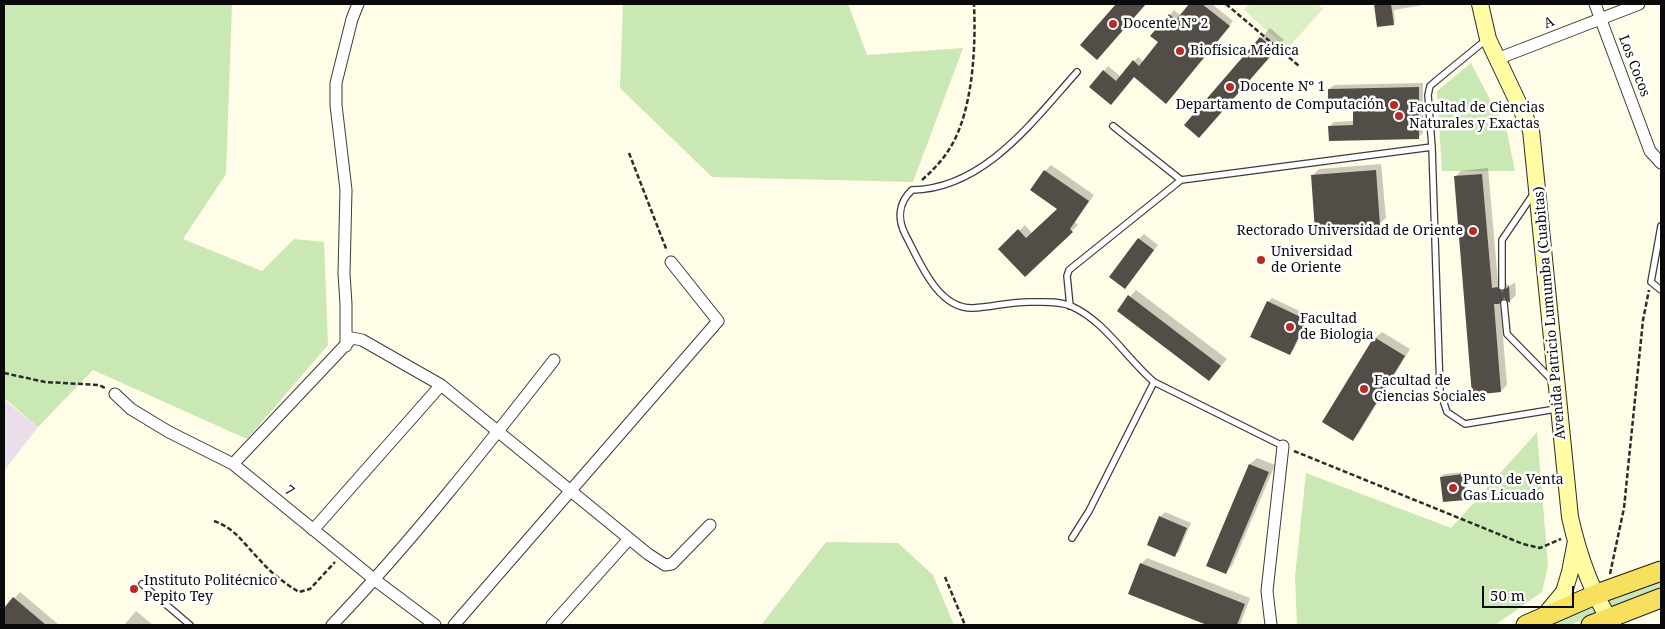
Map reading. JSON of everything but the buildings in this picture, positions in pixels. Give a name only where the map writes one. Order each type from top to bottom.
[{"type":"main road","name":"Avenida Patricio Lumumba (Cuabitas)","points":[[1480,4],[1488,39],[1531,130],[1558,408],[1575,537],[1602,592],[1604,623]]},
{"type":"main road","points":[[1544,616],[1564,592],[1570,572],[1575,537]]},
{"type":"main road","points":[[1526,625],[1602,592],[1661,571]]},
{"type":"main road","points":[[1604,623],[1661,598]]},
{"type":"street","points":[[346,346],[344,274],[346,190],[336,105],[336,83],[352,19],[358,4]]},
{"type":"street","name":"Los Cocos","points":[[1595,4],[1650,151],[1661,163]]},
{"type":"street","name":"A","points":[[1497,59],[1639,4]]},
{"type":"street","points":[[454,625],[718,321],[671,262]]},
{"type":"street","points":[[234,464],[352,338],[362,340],[441,384],[629,539],[665,565],[672,564],[710,525]]},
{"type":"street","points":[[332,625],[375,580],[499,430],[554,360]]},
{"type":"street","points":[[313,530],[441,384]]},
{"type":"street","name":"7","points":[[115,394],[131,409],[154,423],[234,464],[342,554],[435,625]]},
{"type":"street","points":[[1271,625],[1268,591],[1282,446]]},
{"type":"street","points":[[552,625],[629,539]]},
{"type":"lane","points":[[1488,39],[1430,86],[1428,95],[1432,148],[1440,391],[1447,412],[1465,424],[1558,408]]},
{"type":"lane","points":[[1077,72],[1023,132],[986,165],[958,179],[935,187],[912,190],[903,198],[899,222],[927,276],[953,302],[964,308],[1019,301],[1061,303],[1070,306],[1102,328],[1140,370],[1154,382],[1282,446]]},
{"type":"lane","points":[[1113,126],[1181,180]]},
{"type":"lane","points":[[1070,306],[1067,276],[1069,270],[1181,180],[1432,148]]},
{"type":"lane","points":[[1502,287],[1502,240],[1538,187]]},
{"type":"lane","points":[[1661,226],[1651,282],[1661,290]]},
{"type":"lane","points":[[1504,304],[1507,334],[1557,385]]},
{"type":"lane","points":[[1072,538],[1089,511],[1154,382]]},
{"type":"lane","points":[[142,584],[190,625]]},
{"type":"path","points":[[912,190],[939,164],[951,146],[959,128],[969,96],[975,25],[974,4]]},
{"type":"path","points":[[1226,4],[1298,66]]},
{"type":"path","points":[[629,153],[671,262]]},
{"type":"path","points":[[1602,592],[1624,508],[1643,320],[1651,282]]},
{"type":"path","points":[[4,373],[45,382],[99,385],[115,394]]},
{"type":"path","points":[[1282,446],[1533,547],[1540,548],[1575,537]]},
{"type":"path","points":[[214,521],[226,525],[237,534],[265,566],[299,592],[310,589],[342,554]]},
{"type":"path","points":[[945,577],[966,625]]},
{"type":"shaded area","points":[[4,400],[38,427],[4,471]]},
{"type":"green space","points":[[4,4],[232,4],[226,174],[183,239],[262,271],[294,239],[324,242],[328,345],[247,439],[93,370],[38,427],[4,398]]},
{"type":"green space","points":[[623,4],[848,4],[867,55],[963,48],[913,182],[712,177],[620,88]]},
{"type":"green space","points":[[1250,4],[1317,4],[1323,9],[1287,49],[1244,10]]},
{"type":"green space","points":[[1471,63],[1507,132],[1515,171],[1442,171],[1437,91]]},
{"type":"green space","points":[[1537,432],[1548,565],[1542,592],[1495,625],[1297,625],[1295,577],[1306,473],[1451,528]]},
{"type":"green space","points":[[826,542],[898,543],[933,575],[954,625],[761,625]]},
{"type":"green space","points":[[1661,579],[1661,589],[1612,607],[1607,598]]},
{"type":"green space","points":[[1593,603],[1597,613],[1570,625],[1542,625]]},
{"type":"place","name":"Docente Nº 2","points":[[1113,24]]},
{"type":"place","name":"Biofísica Médica","points":[[1180,51]]},
{"type":"place","name":"Docente Nº 1","points":[[1230,87]]},
{"type":"place","name":"Departamento de Computación","points":[[1394,105]]},
{"type":"place","name":"Facultad de Ciencias Naturales y Exactas","points":[[1399,116]]},
{"type":"place","name":"Rectorado Universidad de Oriente","points":[[1473,231]]},
{"type":"place","name":"Universidad de Oriente","points":[[1261,260]]},
{"type":"place","name":"Facultad de Biologia","points":[[1290,327]]},
{"type":"place","name":"Facultad de Ciencias Sociales","points":[[1364,389]]},
{"type":"place","name":"Punto de Venta Gas Licuado","points":[[1453,488]]},
{"type":"place","name":"Instituto Politécnico Pepito Tey","points":[[134,589]]}]
